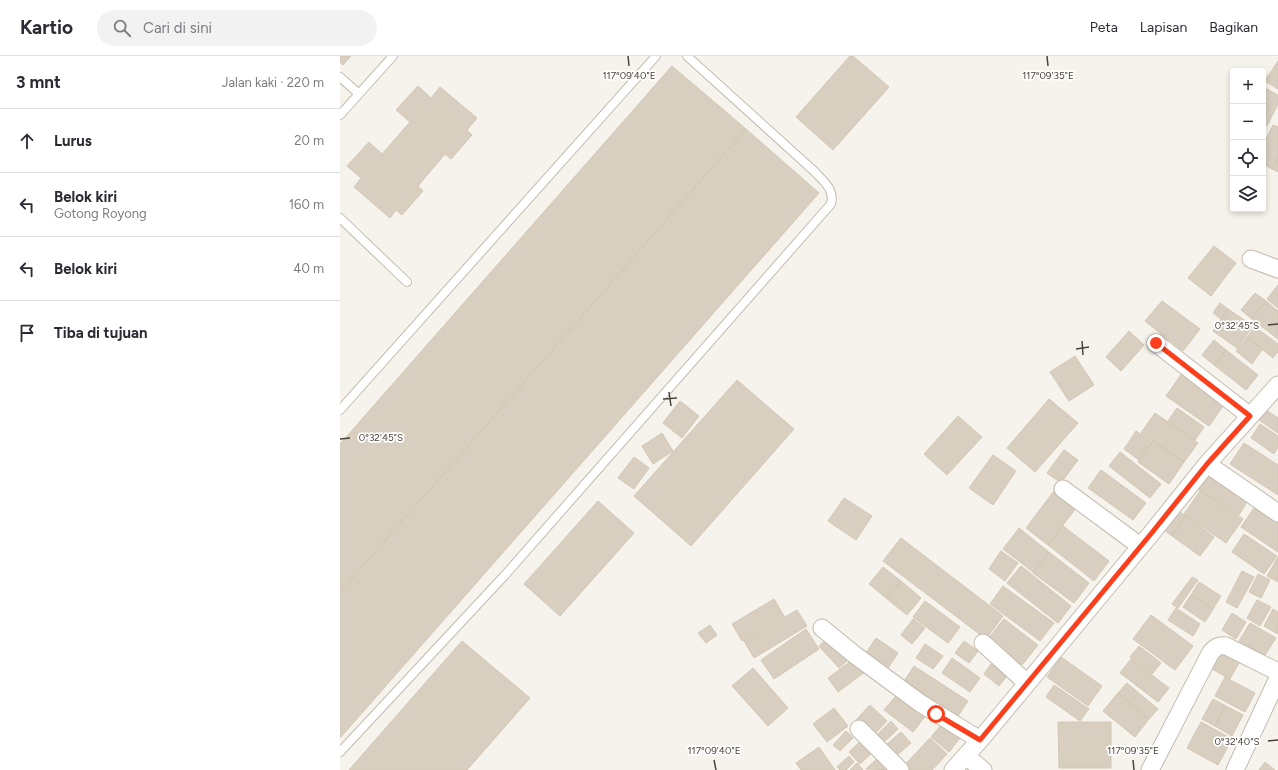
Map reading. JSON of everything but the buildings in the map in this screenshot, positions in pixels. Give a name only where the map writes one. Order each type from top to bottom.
[{"type":"street","points":[[1251,259],[1278,269]]},
{"type":"street","points":[[1156,343],[1250,416]]},
{"type":"street","points":[[953,770],[980,740],[1207,464],[1278,384]]},
{"type":"street","points":[[1207,464],[1278,513]]},
{"type":"street","points":[[1063,489],[1140,546]]},
{"type":"street","points":[[822,628],[855,655],[920,703],[980,740]]},
{"type":"street","points":[[983,643],[1027,683]]},
{"type":"street","points":[[1150,770],[1211,652],[1215,647],[1226,646],[1278,672]]},
{"type":"street","points":[[1235,770],[1278,678]]},
{"type":"street","points":[[859,729],[900,770]]},
{"type":"street","points":[[966,756],[983,770]]},
{"type":"lane","points":[[340,115],[392,56]]},
{"type":"lane","points":[[340,410],[656,56]]},
{"type":"lane","points":[[340,752],[505,575],[831,204],[832,200],[828,186],[814,171],[687,56]]},
{"type":"lane","points":[[340,77],[359,94]]},
{"type":"lane","points":[[340,218],[407,282]]},
{"type":"route","points":[[936,714],[980,740],[1207,464],[1250,416],[1156,343]]}]
